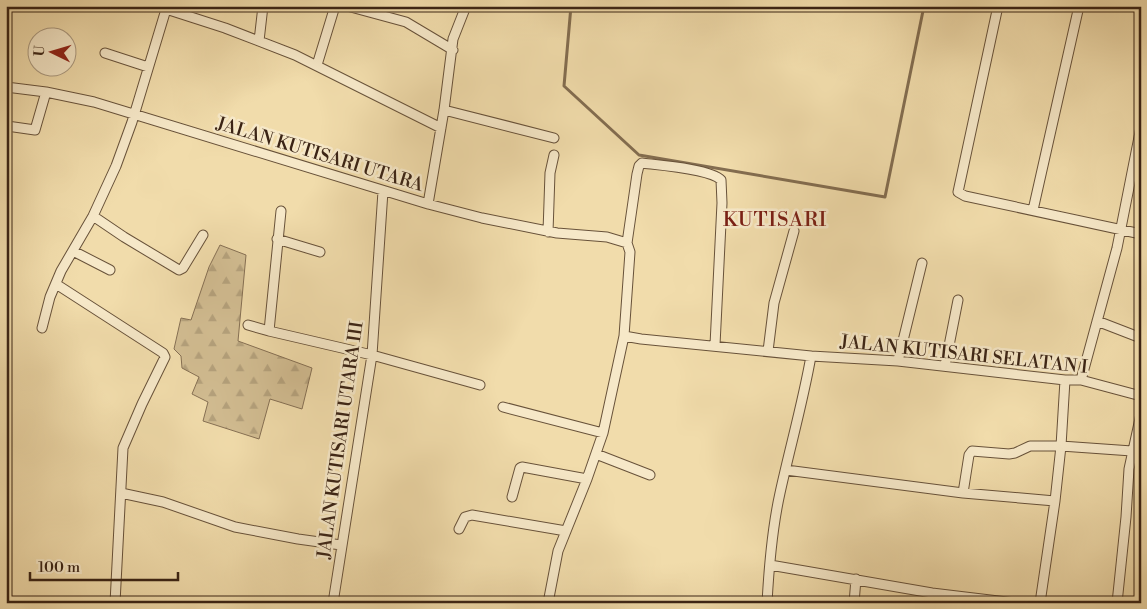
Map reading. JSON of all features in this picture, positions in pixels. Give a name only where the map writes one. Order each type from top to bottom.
[{"type":"street","points":[[259,41],[263,6]]},
{"type":"street","points":[[317,65],[335,6]]},
{"type":"street","points":[[347,6],[406,22],[452,50]]},
{"type":"street","points":[[428,204],[456,29],[466,6]]},
{"type":"street","points":[[998,6],[958,192],[961,195],[1141,234]]},
{"type":"street","points":[[1033,210],[1078,6]]},
{"type":"street","points":[[42,328],[61,271],[110,183],[134,114],[166,7],[259,41],[317,65],[441,128]]},
{"type":"street","points":[[105,53],[148,67]]},
{"type":"street","name":"JALAN KUTISARI UTARA","points":[[6,87],[46,92],[94,102],[383,191],[482,218],[548,232],[607,237],[627,243]]},
{"type":"street","points":[[7,126],[35,130],[46,92]]},
{"type":"street","points":[[444,110],[554,138]]},
{"type":"street","points":[[1081,380],[1121,229],[1141,127]]},
{"type":"street","points":[[548,232],[550,173],[554,154]]},
{"type":"street","points":[[548,603],[558,551],[603,433],[624,336],[630,252],[627,243],[636,174],[640,164],[678,168],[719,177],[722,182],[715,345]]},
{"type":"street","name":"JALAN KUTISARI UTARA III","points":[[333,603],[372,356],[383,191]]},
{"type":"street","points":[[269,330],[281,211]]},
{"type":"street","points":[[93,216],[179,270],[184,268],[203,235]]},
{"type":"street","points":[[768,351],[774,302],[794,231]]},
{"type":"street","points":[[277,239],[320,252]]},
{"type":"street","points":[[73,251],[110,270]]},
{"type":"street","points":[[898,361],[922,263]]},
{"type":"street","points":[[56,284],[163,352],[165,357],[123,448],[115,603]]},
{"type":"street","points":[[945,366],[958,300]]},
{"type":"street","points":[[1097,321],[1141,338]]},
{"type":"street","points":[[248,325],[480,385]]},
{"type":"street","name":"JALAN KUTISARI SELATAN I","points":[[624,336],[811,356],[898,361],[1065,380],[1081,380],[1141,396]]},
{"type":"street","points":[[767,603],[770,565],[780,494],[805,391],[811,356]]},
{"type":"street","points":[[1040,603],[1055,501],[1065,380]]},
{"type":"street","points":[[503,407],[603,433]]},
{"type":"street","points":[[1117,603],[1132,451],[1141,414]]},
{"type":"street","points":[[963,493],[969,455],[972,452],[1009,454],[1030,446],[1061,446],[1132,451]]},
{"type":"street","points":[[596,454],[650,474]]},
{"type":"street","points":[[512,497],[520,468],[522,467],[587,479]]},
{"type":"street","points":[[786,470],[963,493],[1055,501]]},
{"type":"street","points":[[121,493],[163,502],[235,527],[341,545]]},
{"type":"street","points":[[459,529],[464,516],[468,515],[566,531]]},
{"type":"street","points":[[770,565],[856,579],[931,598],[1015,603]]},
{"type":"street","points":[[854,603],[856,579]]},
{"type":"green space","points":[[220,245],[246,255],[238,341],[312,368],[302,409],[270,399],[259,439],[203,421],[208,402],[192,394],[199,377],[182,368],[181,356],[174,349],[181,318],[191,320],[209,267]]},
{"type":"waterway","points":[[571,6],[564,86],[639,155],[885,197],[924,6]]},
{"type":"district","name":"KUTISARI","points":[[775,219]]}]
